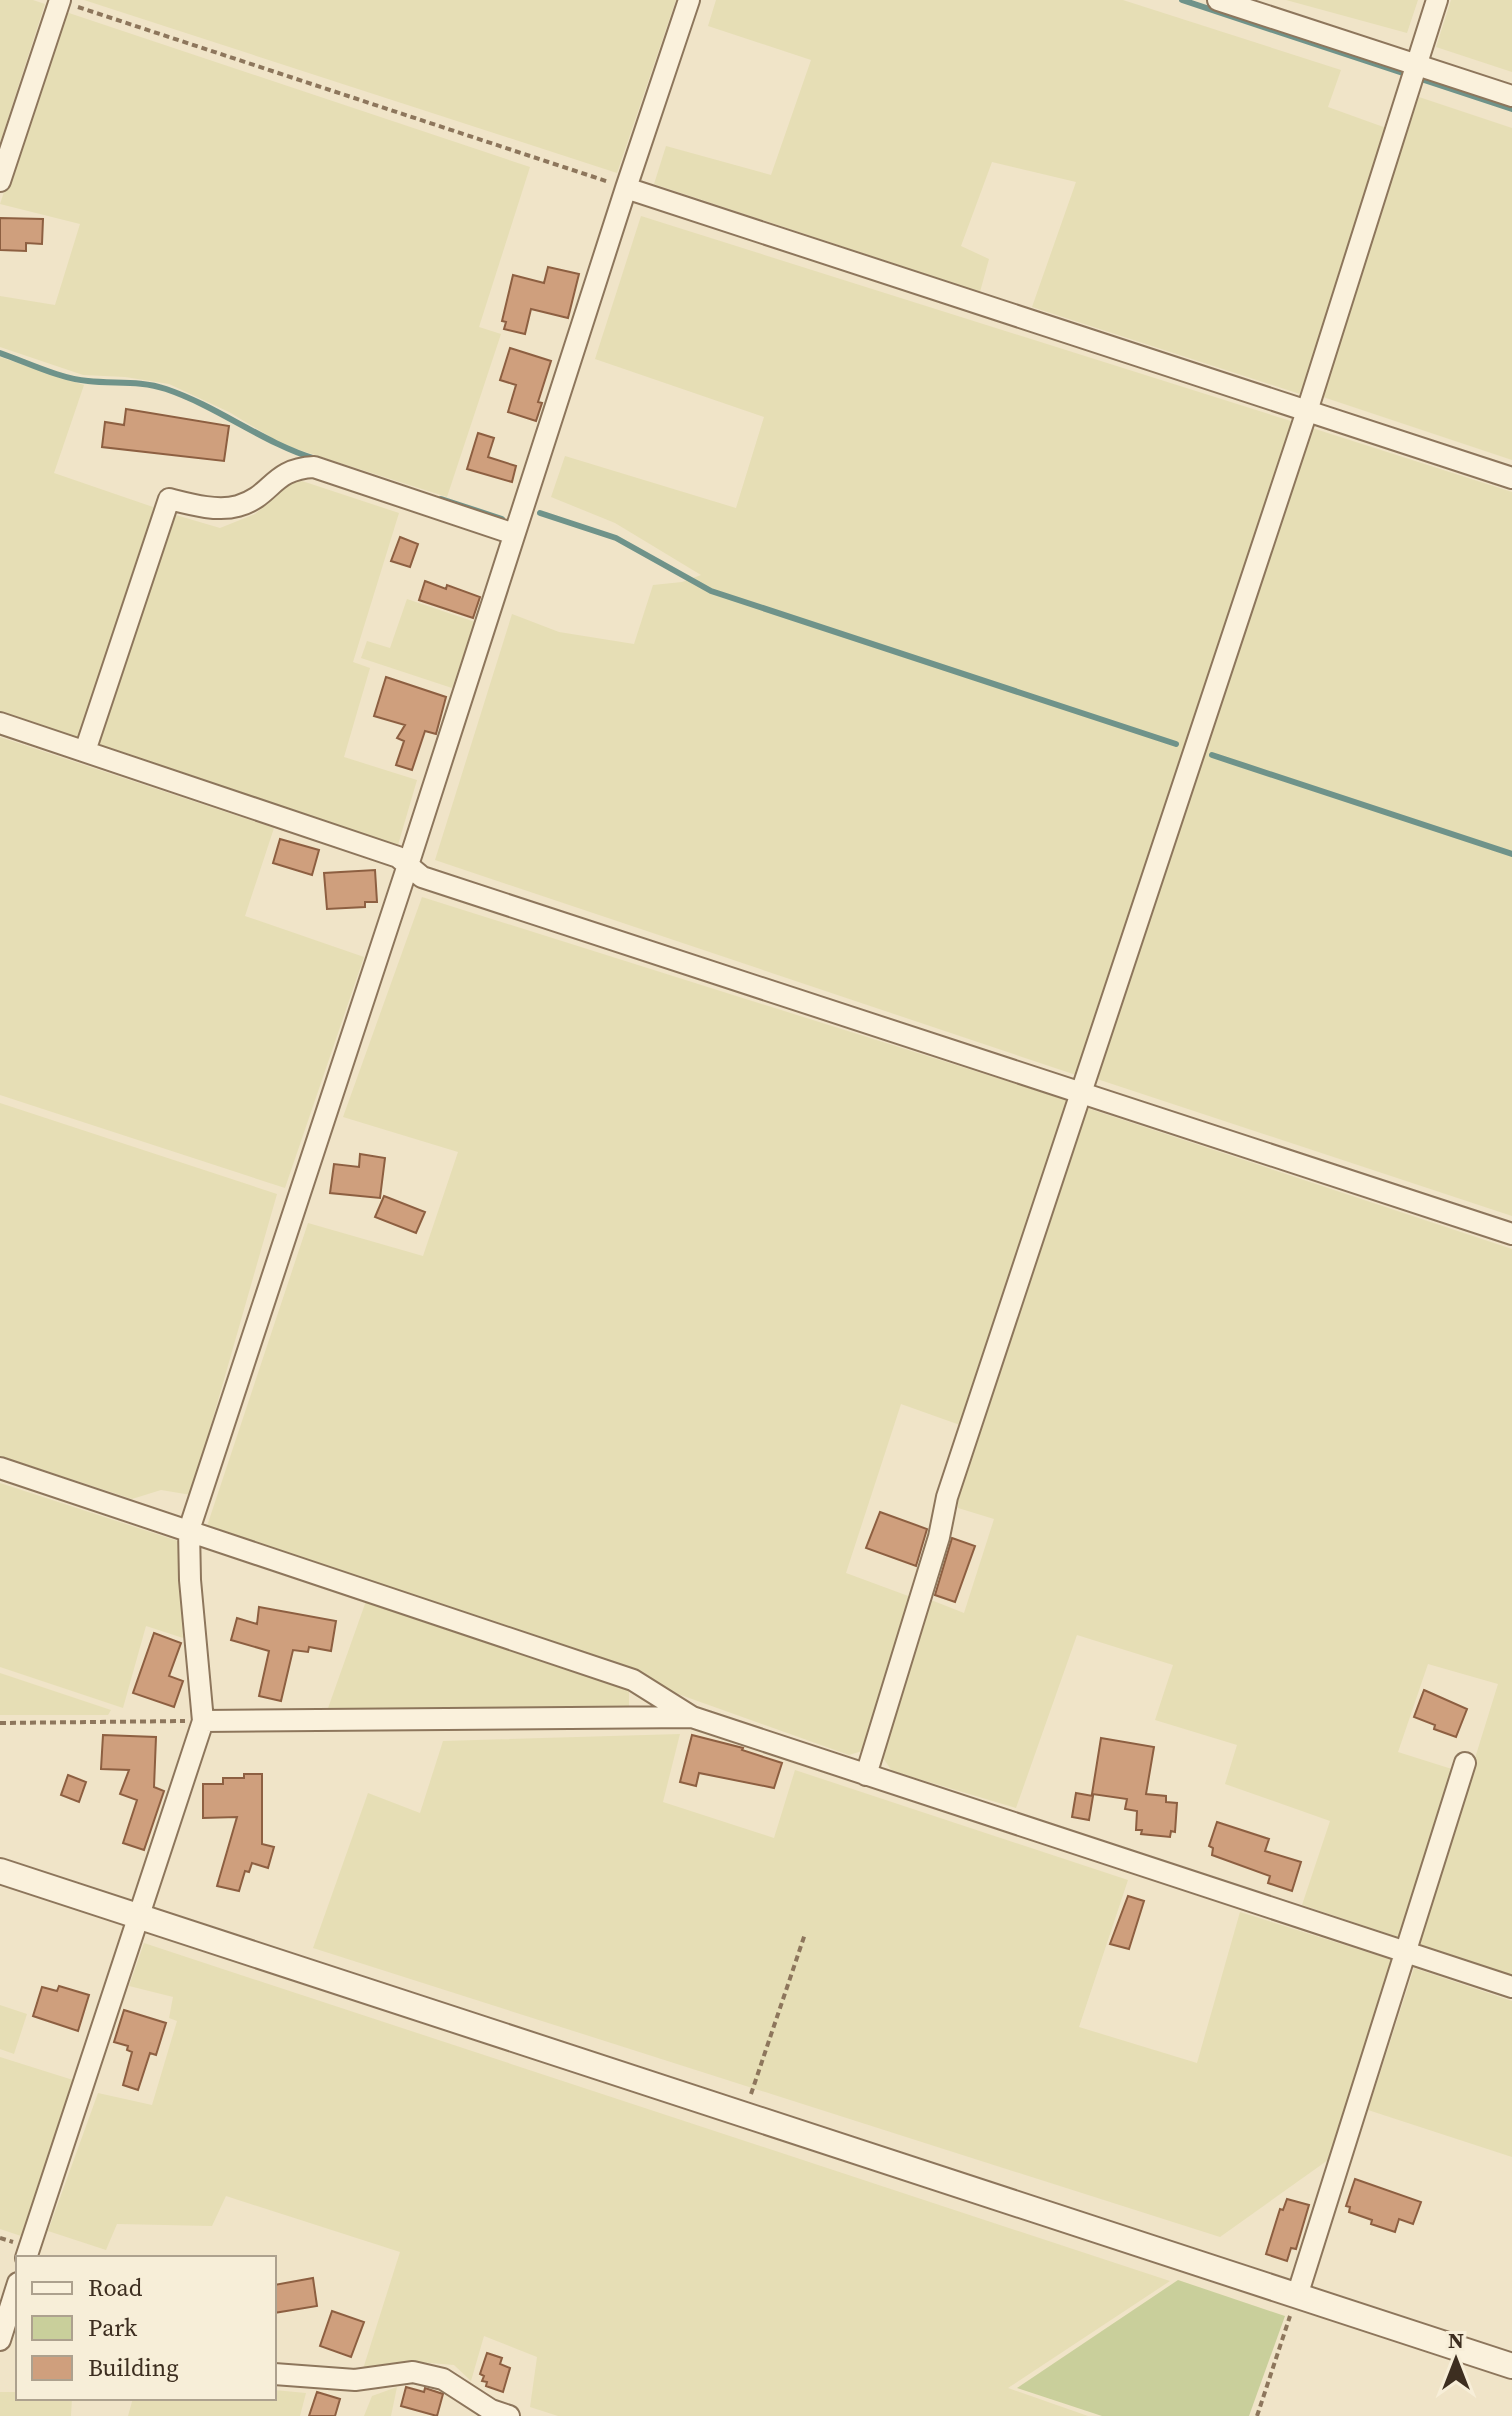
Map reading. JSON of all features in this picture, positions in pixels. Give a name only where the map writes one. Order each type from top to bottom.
[{"type":"street","points":[[0,181],[59,0]]},
{"type":"street","points":[[27,2256],[203,1721],[190,1580],[189,1530],[689,0]]},
{"type":"street","points":[[1218,0],[1512,96]]},
{"type":"street","points":[[866,1775],[939,1537],[947,1497],[1307,411],[1437,0]]},
{"type":"street","points":[[626,188],[1512,478]]},
{"type":"street","points":[[85,751],[169,499],[196,505],[237,507],[262,493],[282,474],[298,467],[314,467],[514,534]]},
{"type":"street","points":[[0,723],[398,857],[422,877],[1512,1234]]},
{"type":"street","points":[[0,1468],[633,1680],[692,1717],[1512,1987]]},
{"type":"street","points":[[203,1721],[692,1717]]},
{"type":"street","points":[[1297,2296],[1465,1763]]},
{"type":"street","points":[[0,1871],[1512,2366]]},
{"type":"street","points":[[0,2340],[16,2296]]},
{"type":"street","points":[[276,2374],[355,2380],[413,2372],[443,2379],[491,2410],[509,2416]]},
{"type":"path","points":[[59,0],[626,188]]},
{"type":"path","points":[[0,1723],[203,1721]]},
{"type":"path","points":[[744,2115],[805,1934]]},
{"type":"path","points":[[1257,2416],[1297,2296]]},
{"type":"shaded area","points":[[0,0],[33,0],[45,4],[0,143]]},
{"type":"shaded area","points":[[84,0],[676,0],[617,173]]},
{"type":"shaded area","points":[[716,0],[1123,0],[1341,70],[1328,107],[1389,129],[1303,395],[1032,307],[1076,182],[992,162],[961,246],[989,259],[980,292],[654,184],[666,146],[771,175],[811,60],[708,26]]},
{"type":"shaded area","points":[[1286,0],[1418,0],[1407,33]]},
{"type":"shaded area","points":[[1451,0],[1512,0],[1512,72],[1436,47]]},
{"type":"shaded area","points":[[63,11],[530,167],[479,327],[501,334],[447,497],[284,445],[229,412],[169,384],[83,375],[0,347],[0,296],[55,305],[80,224],[0,204]]},
{"type":"shaded area","points":[[1419,97],[1512,128],[1512,460],[1320,396]]},
{"type":"shaded area","points":[[641,216],[1294,422],[1076,1075],[435,860],[512,614],[559,632],[634,644],[653,585],[682,582],[701,575],[615,523],[551,497],[565,456],[736,508],[764,417],[595,359]]},
{"type":"shaded area","points":[[0,357],[84,385],[54,473],[153,507],[148,535],[77,741],[0,716]]},
{"type":"shaded area","points":[[1309,427],[1512,492],[1512,1216],[1094,1078]]},
{"type":"shaded area","points":[[296,479],[399,513],[353,662],[370,668],[344,757],[417,780],[398,845],[92,744],[169,513],[220,528],[255,514]]},
{"type":"shaded area","points":[[407,599],[475,622],[452,688],[361,658],[367,641],[390,648]]},
{"type":"shaded area","points":[[0,737],[274,828],[245,916],[364,957],[285,1188],[0,1095]]},
{"type":"shaded area","points":[[422,897],[1067,1100],[960,1425],[901,1404],[846,1573],[911,1597],[862,1751],[849,1755],[207,1526],[308,1223],[423,1256],[458,1152],[343,1117]]},
{"type":"shaded area","points":[[0,1103],[277,1194],[191,1495],[161,1490],[132,1499],[0,1456]]},
{"type":"shaded area","points":[[1084,1107],[1512,1249],[1512,1976],[1417,1945],[1498,1684],[1428,1664],[1398,1752],[1455,1770],[1398,1937],[1302,1905],[1330,1821],[1225,1784],[1237,1745],[1155,1720],[1173,1665],[1077,1635],[1016,1808],[892,1771],[883,1758],[931,1600],[964,1613],[994,1519],[958,1508],[956,1494]]},
{"type":"shaded area","points":[[0,1483],[178,1541],[183,1638],[146,1626],[123,1708],[0,1667]]},
{"type":"shaded area","points":[[366,1601],[629,1689],[629,1711],[327,1711]]},
{"type":"shaded area","points":[[0,1673],[111,1710],[108,1715],[0,1715]]},
{"type":"shaded area","points":[[680,1734],[663,1802],[774,1838],[795,1770],[1128,1880],[1079,2027],[1197,2063],[1240,1912],[1392,1960],[1328,2160],[1220,2237],[313,1948],[368,1793],[420,1813],[443,1741]]},
{"type":"shaded area","points":[[144,1943],[1170,2281],[1008,2388],[1088,2416],[558,2416],[530,2407],[537,2357],[484,2336],[471,2381],[454,2365],[417,2362],[363,2369],[400,2252],[226,2196],[212,2226],[117,2224],[106,2250],[48,2231],[98,2093],[152,2105],[177,2021],[169,2018],[173,1997],[129,1986]]},
{"type":"shaded area","points":[[1414,1968],[1512,2001],[1512,2157],[1368,2110]]},
{"type":"shaded area","points":[[0,2005],[27,2014],[14,2054],[0,2049]]},
{"type":"shaded area","points":[[0,2057],[73,2080],[21,2236],[0,2229]]},
{"type":"shaded area","points":[[397,2387],[391,2416],[364,2416],[372,2396]]},
{"type":"shaded area","points":[[276,2390],[306,2393],[300,2416],[128,2416],[132,2400],[276,2400]]},
{"type":"shaded area","points":[[0,2392],[16,2392],[16,2400],[72,2400],[71,2416],[0,2416]]},
{"type":"green space","points":[[1178,2280],[1285,2316],[1249,2416],[1102,2416],[1017,2388]]},
{"type":"building","points":[[0,218],[43,219],[42,244],[26,243],[26,251],[0,250]]},
{"type":"building","points":[[548,267],[579,274],[568,318],[531,309],[525,334],[504,329],[506,322],[502,321],[513,275],[544,283]]},
{"type":"building","points":[[510,348],[551,361],[538,402],[542,403],[536,421],[508,412],[516,385],[500,380]]},
{"type":"building","points":[[126,409],[229,426],[224,461],[102,447],[105,422],[124,425]]},
{"type":"building","points":[[478,433],[494,438],[488,457],[516,466],[512,482],[467,469]]},
{"type":"building","points":[[400,537],[418,544],[410,567],[391,561]]},
{"type":"building","points":[[425,581],[480,597],[473,618],[419,600]]},
{"type":"building","points":[[386,677],[446,697],[436,734],[425,731],[412,770],[396,765],[404,741],[397,738],[405,725],[374,716]]},
{"type":"building","points":[[280,839],[319,850],[312,875],[273,863]]},
{"type":"building","points":[[375,870],[377,902],[365,902],[365,907],[327,909],[324,873]]},
{"type":"building","points":[[360,1154],[385,1158],[380,1198],[330,1193],[334,1164],[359,1167]]},
{"type":"building","points":[[384,1196],[425,1212],[416,1233],[375,1217]]},
{"type":"building","points":[[880,1512],[927,1529],[916,1566],[866,1548]]},
{"type":"building","points":[[952,1538],[975,1546],[955,1602],[935,1595]]},
{"type":"building","points":[[259,1607],[336,1621],[331,1651],[309,1647],[308,1652],[293,1650],[281,1701],[259,1696],[269,1651],[231,1640],[237,1618],[257,1624]]},
{"type":"building","points":[[154,1633],[181,1643],[169,1676],[183,1681],[174,1707],[133,1693]]},
{"type":"building","points":[[1424,1690],[1467,1709],[1456,1737],[1414,1717]]},
{"type":"building","points":[[103,1735],[156,1737],[154,1787],[164,1791],[144,1850],[123,1843],[137,1800],[120,1794],[129,1770],[101,1769]]},
{"type":"building","points":[[692,1735],[743,1748],[782,1763],[774,1788],[699,1773],[696,1786],[680,1782]]},
{"type":"building","points":[[1101,1738],[1154,1747],[1146,1794],[1166,1796],[1166,1802],[1177,1803],[1175,1832],[1171,1831],[1170,1837],[1141,1834],[1142,1830],[1136,1830],[1137,1811],[1125,1809],[1127,1799],[1092,1794]]},
{"type":"building","points":[[244,1774],[262,1774],[262,1844],[274,1847],[268,1868],[252,1863],[249,1872],[245,1871],[239,1891],[217,1886],[237,1817],[203,1818],[203,1784],[223,1784],[223,1778],[244,1778]]},
{"type":"building","points":[[68,1775],[86,1782],[79,1802],[61,1795]]},
{"type":"building","points":[[1076,1793],[1093,1796],[1089,1820],[1072,1817]]},
{"type":"building","points":[[1217,1822],[1269,1839],[1265,1851],[1301,1862],[1292,1891],[1268,1883],[1270,1876],[1212,1855],[1213,1848],[1209,1846]]},
{"type":"building","points":[[1128,1896],[1144,1901],[1129,1949],[1110,1944]]},
{"type":"building","points":[[59,1986],[89,1995],[78,2031],[33,2016],[42,1987],[57,1991]]},
{"type":"building","points":[[124,2010],[166,2023],[156,2055],[150,2053],[138,2090],[123,2085],[132,2052],[127,2050],[128,2046],[114,2042]]},
{"type":"building","points":[[1355,2179],[1421,2202],[1413,2224],[1399,2219],[1395,2232],[1349,2212],[1350,2207],[1346,2206]]},
{"type":"building","points":[[1287,2199],[1309,2205],[1296,2249],[1291,2248],[1287,2261],[1266,2254],[1280,2209],[1283,2210]]},
{"type":"building","points":[[313,2278],[317,2306],[276,2313],[276,2285]]},
{"type":"building","points":[[332,2311],[364,2322],[351,2357],[320,2346]]},
{"type":"building","points":[[487,2353],[502,2358],[500,2364],[510,2368],[503,2392],[486,2386],[487,2382],[482,2381],[484,2376],[480,2374]]},
{"type":"building","points":[[406,2387],[424,2392],[425,2388],[443,2394],[437,2416],[401,2406]]},
{"type":"building","points":[[317,2392],[340,2399],[335,2416],[309,2416]]},
{"type":"waterway","points":[[1182,0],[1512,109]]},
{"type":"waterway","points":[[0,353],[78,380],[137,383],[166,389],[278,444],[316,459]]},
{"type":"waterway","points":[[441,499],[502,519]]},
{"type":"waterway","points":[[540,513],[616,538],[711,591],[1176,744]]},
{"type":"waterway","points":[[1212,755],[1512,854]]}]
